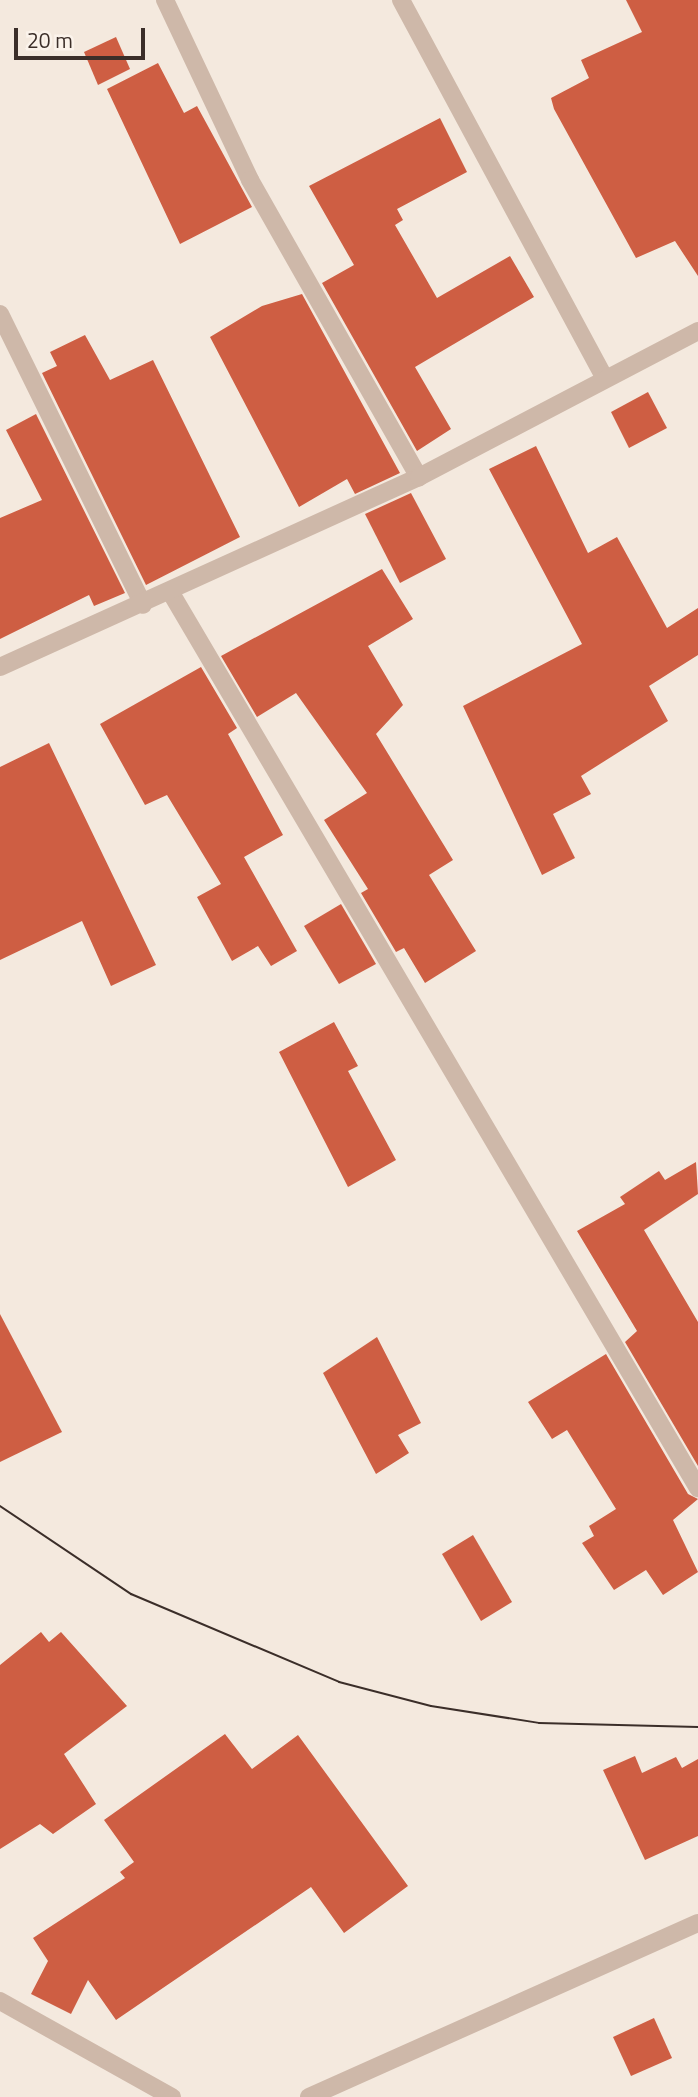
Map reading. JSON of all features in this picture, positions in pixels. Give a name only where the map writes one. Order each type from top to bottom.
[{"type":"street","points":[[165,0],[250,180],[419,477]]},
{"type":"street","points":[[401,0],[605,379]]},
{"type":"street","points":[[0,314],[142,605]]},
{"type":"street","points":[[0,667],[171,593],[419,477],[698,331]]},
{"type":"street","points":[[171,593],[698,1488]]},
{"type":"street","points":[[309,2097],[698,1923]]},
{"type":"street","points":[[0,2001],[172,2097]]},
{"type":"building","points":[[626,0],[698,0],[698,276],[675,241],[636,258],[554,109],[551,98],[589,78],[581,60],[642,32]]},
{"type":"building","points":[[116,37],[130,69],[98,85],[84,52]]},
{"type":"building","points":[[158,63],[184,113],[197,106],[252,207],[180,244],[107,89]]},
{"type":"building","points":[[440,118],[467,172],[397,209],[403,220],[395,225],[437,298],[510,256],[534,297],[415,367],[451,429],[417,451],[322,283],[354,265],[309,186]]},
{"type":"building","points":[[302,294],[400,473],[355,494],[347,479],[299,507],[210,337],[262,306]]},
{"type":"building","points":[[85,335],[110,380],[153,360],[240,537],[146,585],[42,373],[57,366],[50,352]]},
{"type":"building","points":[[648,392],[667,428],[629,448],[611,412]]},
{"type":"building","points":[[36,414],[125,593],[94,606],[89,595],[0,639],[0,518],[42,500],[6,430]]},
{"type":"building","points":[[536,446],[588,553],[617,537],[667,628],[698,608],[698,655],[649,686],[668,721],[581,776],[591,794],[553,814],[575,858],[542,875],[463,706],[582,644],[489,469]]},
{"type":"building","points":[[411,493],[446,559],[400,583],[365,514]]},
{"type":"building","points":[[382,569],[413,619],[368,646],[403,705],[376,734],[453,860],[429,875],[476,951],[425,983],[404,948],[396,952],[361,893],[368,889],[324,820],[367,793],[296,693],[257,717],[221,656]]},
{"type":"building","points":[[201,667],[237,728],[228,734],[283,835],[244,857],[297,951],[271,966],[258,946],[232,961],[197,897],[221,884],[167,795],[145,805],[100,724]]},
{"type":"building","points":[[49,743],[156,965],[111,986],[82,921],[0,960],[0,767]]},
{"type":"building","points":[[341,904],[376,964],[339,984],[304,926]]},
{"type":"building","points":[[334,1022],[358,1066],[348,1071],[396,1160],[348,1187],[279,1052]]},
{"type":"building","points":[[696,1162],[698,1194],[644,1230],[698,1322],[698,1466],[625,1342],[637,1331],[577,1231],[625,1204],[620,1197],[659,1171],[665,1180]]},
{"type":"building","points":[[0,1314],[62,1432],[0,1462]]},
{"type":"building","points":[[377,1337],[421,1423],[398,1435],[409,1453],[376,1474],[323,1373]]},
{"type":"building","points":[[606,1354],[688,1494],[698,1499],[673,1520],[698,1572],[663,1595],[646,1570],[614,1590],[582,1543],[594,1536],[589,1526],[616,1509],[567,1430],[552,1439],[528,1402]]},
{"type":"building","points":[[473,1535],[512,1602],[481,1621],[442,1554]]},
{"type":"building","points":[[41,1632],[49,1642],[61,1632],[127,1706],[64,1754],[96,1804],[53,1834],[40,1824],[0,1849],[0,1665]]},
{"type":"building","points":[[225,1734],[252,1769],[298,1735],[408,1886],[344,1933],[311,1887],[116,2020],[88,1980],[71,2014],[31,1994],[48,1961],[33,1938],[125,1878],[120,1872],[134,1862],[104,1820]]},
{"type":"building","points":[[635,1756],[642,1773],[676,1757],[682,1768],[698,1759],[698,1836],[645,1860],[603,1770]]},
{"type":"building","points":[[654,2018],[672,2058],[631,2076],[613,2037]]},
{"type":"tram line","points":[[0,1506],[131,1594],[339,1682],[431,1706],[539,1723],[698,1727]]}]
